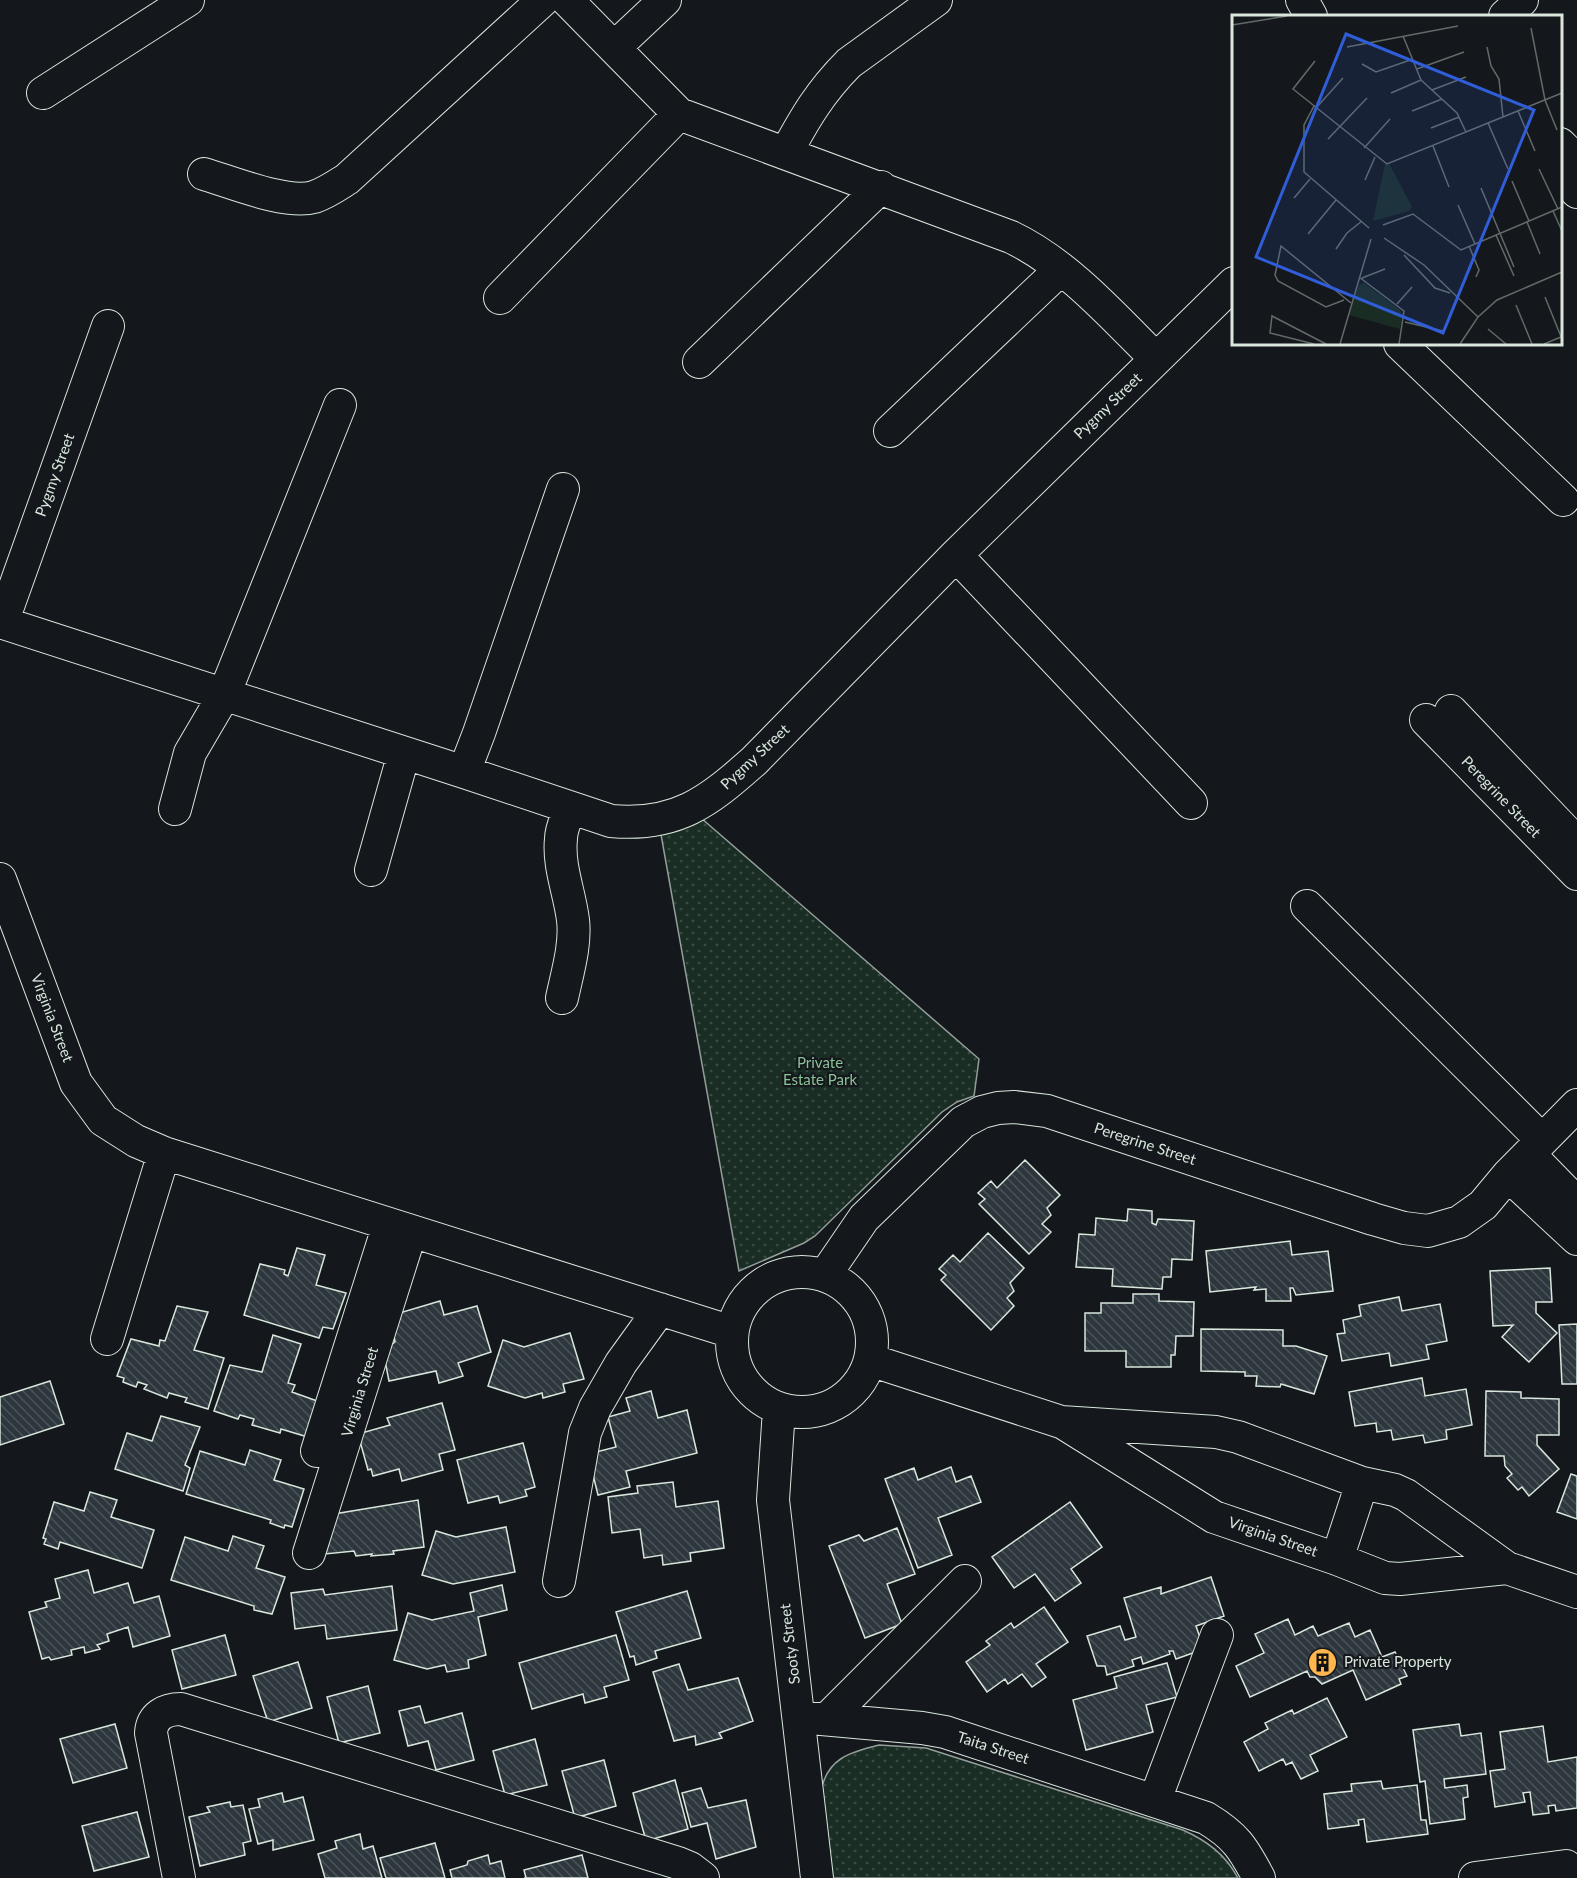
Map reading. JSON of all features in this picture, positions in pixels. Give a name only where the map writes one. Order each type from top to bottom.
[{"type":"street","points":[[43,93],[188,0]]},
{"type":"street","points":[[204,174],[288,199],[314,197],[331,190],[347,179],[543,0]]},
{"type":"street","points":[[567,0],[679,114],[881,187],[1031,246],[1061,269],[1156,359]]},
{"type":"street","points":[[614,48],[665,0]]},
{"type":"street","points":[[786,153],[813,104],[839,73],[849,63],[936,0]]},
{"type":"street","points":[[1302,0],[1310,15]]},
{"type":"street","points":[[1506,15],[1522,0]]},
{"type":"street","points":[[500,298],[679,114]]},
{"type":"street","points":[[1562,146],[1577,161]]},
{"type":"street","points":[[1562,177],[1577,192]]},
{"type":"street","points":[[699,362],[881,187]]},
{"type":"street","points":[[890,431],[1061,269]]},
{"type":"street","name":"Pygmy Street","points":[[108,326],[1,622],[570,808],[611,821],[630,823],[673,817],[720,791],[754,761],[956,555],[1232,284]]},
{"type":"street","points":[[1401,345],[1563,500]]},
{"type":"street","points":[[174,809],[190,753],[224,695],[340,405]]},
{"type":"street","points":[[464,772],[480,733],[563,489]]},
{"type":"street","points":[[956,555],[1191,803]]},
{"type":"street","name":"Peregrine Street","points":[[1577,843],[1438,716],[1577,874]]},
{"type":"street","points":[[371,870],[404,753]]},
{"type":"street","points":[[562,998],[573,936],[573,921],[564,876],[561,837],[570,808]]},
{"type":"street","name":"Virginia Street","points":[[0,879],[76,1083],[103,1120],[136,1141],[732,1332]]},
{"type":"street","points":[[1307,906],[1526,1156],[1577,1203]]},
{"type":"street","name":"Peregrine Street","points":[[825,1275],[864,1218],[947,1137],[963,1122],[982,1112],[998,1108],[1014,1107],[1047,1111],[1404,1228],[1428,1231],[1459,1222],[1483,1204],[1526,1156],[1577,1105]]},
{"type":"street","points":[[107,1339],[165,1152]]},
{"type":"street","points":[[1526,1156],[1577,1239]]},
{"type":"street","name":"Virginia Street","points":[[317,1451],[400,1227]]},
{"type":"street","name":"Virginia Street","points":[[309,1553],[400,1227]]},
{"type":"street","points":[[801,1271],[825,1275],[846,1286],[862,1304],[872,1327],[872,1350],[865,1374],[850,1394],[830,1407],[805,1413],[779,1409],[758,1397],[742,1379],[732,1356],[732,1332],[740,1308],[755,1288],[777,1276],[801,1271]]},
{"type":"street","points":[[559,1581],[585,1433],[621,1363],[660,1309]]},
{"type":"street","name":"Virginia Street","points":[[870,1360],[1061,1422],[1214,1517],[1385,1578],[1400,1579],[1507,1568]]},
{"type":"street","name":"Sooty Street","points":[[779,1409],[773,1500],[813,1718],[818,1878]]},
{"type":"street","name":"Virginia Street","points":[[1061,1422],[1216,1432],[1238,1437],[1362,1483],[1395,1490],[1406,1495],[1507,1568],[1577,1592]]},
{"type":"street","points":[[1337,1559],[1362,1483]]},
{"type":"street","points":[[813,1718],[965,1581]]},
{"type":"street","points":[[1155,1800],[1217,1635]]},
{"type":"street","points":[[179,1878],[151,1733],[152,1724],[157,1716],[171,1709],[181,1709],[678,1863],[690,1868],[703,1878]]},
{"type":"street","name":"Taita Street","points":[[813,1718],[945,1732],[1206,1818],[1225,1829],[1239,1843],[1259,1878]]},
{"type":"street","points":[[1474,1878],[1566,1866]]},
{"type":"green space","name":"Private Estate Park","points":[[701,818],[979,1059],[974,1096],[957,1102],[942,1112],[815,1236],[739,1271],[660,829]]},
{"type":"green space","points":[[879,1745],[926,1748],[1183,1830],[1215,1849],[1238,1878],[831,1878],[821,1792],[824,1781],[834,1764],[841,1759],[849,1754]]},
{"type":"building","points":[[1025,1160],[1060,1195],[1047,1208],[1051,1215],[1042,1224],[1051,1232],[1029,1254],[979,1204],[985,1199],[978,1193],[991,1181],[997,1188]]},
{"type":"building","points":[[1128,1209],[1152,1211],[1152,1223],[1156,1225],[1158,1219],[1194,1221],[1192,1260],[1172,1259],[1171,1277],[1163,1277],[1162,1289],[1112,1286],[1113,1269],[1076,1267],[1079,1234],[1095,1235],[1096,1218],[1127,1221]]},
{"type":"building","points":[[988,1233],[1024,1268],[1010,1283],[1014,1291],[1007,1298],[1014,1306],[991,1330],[941,1280],[946,1275],[939,1269],[953,1255],[960,1262]]},
{"type":"building","points":[[1290,1241],[1292,1255],[1328,1251],[1333,1291],[1296,1295],[1293,1288],[1290,1288],[1291,1301],[1266,1301],[1266,1289],[1254,1290],[1256,1287],[1210,1292],[1206,1251]]},
{"type":"building","points":[[297,1248],[325,1255],[316,1285],[346,1293],[333,1329],[323,1327],[319,1338],[244,1315],[260,1264],[285,1270],[284,1274],[288,1276]]},
{"type":"building","points":[[1550,1268],[1552,1302],[1536,1302],[1536,1313],[1557,1333],[1529,1362],[1502,1337],[1513,1325],[1493,1326],[1490,1271]]},
{"type":"building","points":[[1133,1294],[1159,1294],[1159,1301],[1194,1302],[1193,1336],[1176,1336],[1175,1355],[1171,1355],[1171,1367],[1126,1367],[1126,1351],[1085,1351],[1085,1313],[1101,1313],[1101,1303],[1133,1303]]},
{"type":"building","points":[[1399,1297],[1402,1311],[1440,1304],[1447,1341],[1426,1345],[1429,1359],[1391,1366],[1389,1353],[1342,1361],[1337,1334],[1345,1333],[1343,1320],[1361,1316],[1359,1305]]},
{"type":"building","points":[[440,1301],[444,1315],[477,1306],[491,1352],[458,1363],[463,1376],[439,1383],[436,1371],[389,1381],[383,1351],[395,1342],[393,1329],[396,1314]]},
{"type":"building","points":[[177,1306],[208,1312],[194,1350],[224,1358],[208,1409],[185,1402],[187,1398],[169,1393],[167,1398],[144,1389],[147,1385],[138,1382],[136,1387],[123,1382],[124,1378],[117,1376],[131,1339],[159,1346],[160,1340],[165,1341]]},
{"type":"building","points":[[1577,1324],[1577,1384],[1562,1384],[1559,1325]]},
{"type":"building","points":[[1201,1329],[1283,1330],[1283,1346],[1296,1346],[1327,1356],[1314,1394],[1281,1384],[1280,1387],[1256,1386],[1257,1376],[1245,1376],[1245,1372],[1201,1371]]},
{"type":"building","points":[[570,1333],[584,1379],[563,1384],[565,1392],[543,1398],[542,1393],[525,1398],[488,1386],[503,1340],[524,1347]]},
{"type":"building","points":[[273,1335],[301,1344],[288,1383],[295,1385],[292,1392],[320,1402],[311,1438],[281,1429],[280,1433],[252,1425],[254,1419],[240,1415],[238,1419],[214,1411],[230,1365],[262,1372]]},
{"type":"building","points":[[1422,1378],[1425,1396],[1466,1389],[1472,1425],[1446,1430],[1447,1439],[1425,1443],[1423,1435],[1393,1440],[1391,1430],[1377,1432],[1376,1423],[1355,1426],[1349,1392]]},
{"type":"building","points":[[50,1381],[64,1424],[0,1445],[0,1397]]},
{"type":"building","points":[[651,1391],[658,1418],[687,1410],[697,1453],[626,1471],[630,1487],[598,1495],[588,1454],[616,1447],[608,1417],[630,1411],[626,1398]]},
{"type":"building","points":[[1486,1391],[1521,1392],[1521,1398],[1559,1399],[1559,1435],[1537,1435],[1537,1445],[1559,1469],[1529,1496],[1522,1487],[1518,1490],[1507,1478],[1512,1474],[1505,1466],[1504,1456],[1485,1456]]},
{"type":"building","points":[[442,1403],[455,1450],[439,1454],[443,1470],[402,1481],[399,1469],[373,1476],[371,1469],[368,1470],[358,1434],[390,1425],[387,1418]]},
{"type":"building","points":[[161,1416],[200,1427],[185,1465],[190,1468],[183,1491],[115,1469],[127,1433],[152,1441]]},
{"type":"building","points":[[523,1443],[535,1487],[525,1490],[527,1496],[500,1503],[498,1496],[468,1503],[457,1460]]},
{"type":"building","points":[[250,1450],[281,1460],[274,1480],[304,1489],[292,1527],[285,1525],[284,1528],[270,1523],[271,1520],[186,1494],[200,1451],[245,1465]]},
{"type":"building","points":[[951,1467],[956,1482],[971,1476],[981,1502],[938,1518],[952,1555],[918,1568],[885,1479],[914,1468],[918,1480]]},
{"type":"building","points":[[1571,1474],[1577,1476],[1577,1519],[1557,1512]]},
{"type":"building","points":[[673,1482],[676,1507],[718,1501],[724,1548],[690,1553],[691,1561],[663,1565],[662,1555],[644,1558],[640,1529],[612,1533],[608,1497],[638,1493],[637,1486]]},
{"type":"building","points":[[90,1492],[117,1500],[111,1517],[154,1530],[142,1568],[60,1542],[58,1549],[44,1544],[46,1539],[43,1538],[54,1502],[84,1511]]},
{"type":"building","points":[[418,1500],[424,1547],[393,1551],[394,1554],[371,1556],[372,1554],[356,1556],[354,1551],[325,1554],[328,1515]]},
{"type":"building","points":[[1070,1502],[1102,1547],[1071,1569],[1081,1583],[1055,1601],[1035,1574],[1014,1588],[992,1557]]},
{"type":"building","points":[[506,1527],[515,1572],[453,1584],[422,1575],[436,1531],[456,1537]]},
{"type":"building","points":[[897,1528],[915,1574],[887,1584],[902,1624],[865,1638],[829,1546],[859,1535],[864,1541]]},
{"type":"building","points":[[233,1536],[264,1546],[256,1568],[285,1577],[272,1614],[254,1610],[254,1606],[171,1580],[185,1537],[228,1551]]},
{"type":"building","points":[[88,1570],[94,1593],[128,1583],[134,1603],[159,1596],[170,1636],[133,1647],[128,1627],[107,1634],[109,1641],[97,1645],[100,1649],[85,1653],[84,1647],[71,1650],[72,1655],[51,1660],[49,1657],[42,1659],[29,1612],[47,1607],[45,1602],[60,1598],[55,1579]]},
{"type":"building","points":[[1211,1577],[1224,1616],[1196,1626],[1204,1649],[1176,1659],[1173,1651],[1169,1651],[1170,1654],[1143,1664],[1141,1657],[1132,1660],[1134,1666],[1107,1675],[1105,1666],[1097,1666],[1087,1636],[1120,1626],[1125,1640],[1136,1637],[1124,1598],[1161,1587],[1161,1594]]},
{"type":"building","points":[[502,1585],[507,1610],[478,1617],[486,1655],[468,1660],[469,1668],[447,1672],[445,1665],[427,1669],[394,1660],[408,1613],[432,1620],[474,1611],[470,1593]]},
{"type":"building","points":[[392,1586],[397,1630],[327,1639],[325,1625],[295,1629],[291,1593],[323,1589],[325,1595]]},
{"type":"building","points":[[687,1591],[701,1638],[655,1651],[657,1658],[636,1665],[634,1656],[630,1657],[616,1612]]},
{"type":"building","points":[[1044,1607],[1068,1642],[1036,1664],[1046,1677],[1032,1687],[1022,1674],[1008,1684],[1005,1679],[987,1692],[966,1662],[990,1645],[986,1641],[1011,1623],[1014,1628]]},
{"type":"building","name":"Private Property","points":[[1288,1619],[1295,1635],[1313,1626],[1318,1636],[1349,1623],[1355,1637],[1370,1630],[1382,1657],[1395,1652],[1407,1676],[1399,1679],[1401,1684],[1366,1700],[1353,1670],[1322,1684],[1315,1677],[1310,1677],[1307,1671],[1250,1697],[1236,1666],[1264,1653],[1255,1634]]},
{"type":"building","points":[[225,1635],[236,1675],[182,1689],[172,1650]]},
{"type":"building","points":[[616,1635],[629,1680],[604,1687],[607,1697],[585,1703],[583,1694],[532,1709],[519,1663]]},
{"type":"building","points":[[298,1662],[312,1708],[268,1722],[253,1676]]},
{"type":"building","points":[[1167,1663],[1177,1697],[1146,1705],[1153,1732],[1086,1750],[1073,1700],[1117,1688],[1114,1677]]},
{"type":"building","points":[[679,1664],[688,1690],[738,1678],[753,1721],[719,1733],[722,1738],[696,1745],[695,1736],[674,1741],[653,1672]]},
{"type":"building","points":[[368,1686],[380,1733],[339,1743],[327,1697]]},
{"type":"building","name":"Private Property","points":[[1327,1698],[1347,1737],[1310,1755],[1318,1771],[1301,1779],[1292,1762],[1286,1765],[1283,1759],[1259,1771],[1244,1742],[1268,1729],[1265,1723],[1292,1710],[1294,1714]]},
{"type":"building","points":[[420,1706],[425,1723],[462,1713],[474,1760],[436,1770],[428,1741],[408,1746],[399,1711]]},
{"type":"building","points":[[115,1724],[127,1768],[73,1783],[60,1739]]},
{"type":"building","points":[[1459,1724],[1461,1736],[1481,1733],[1486,1774],[1444,1779],[1445,1788],[1467,1785],[1468,1797],[1463,1798],[1465,1819],[1430,1824],[1425,1781],[1420,1782],[1413,1730]]},
{"type":"building","points":[[1543,1726],[1548,1762],[1577,1757],[1577,1808],[1556,1811],[1555,1805],[1548,1806],[1549,1813],[1533,1815],[1530,1792],[1523,1793],[1525,1802],[1495,1807],[1490,1771],[1505,1769],[1500,1732]]},
{"type":"building","points":[[535,1739],[547,1785],[505,1795],[493,1751]]},
{"type":"building","points":[[604,1760],[616,1806],[575,1818],[562,1771]]},
{"type":"building","points":[[675,1780],[688,1829],[646,1841],[633,1793]]},
{"type":"building","points":[[1381,1781],[1383,1789],[1417,1785],[1421,1820],[1426,1820],[1428,1834],[1367,1842],[1364,1819],[1358,1820],[1359,1825],[1328,1829],[1324,1794],[1352,1791],[1351,1784]]},
{"type":"building","points":[[701,1788],[708,1808],[746,1800],[756,1847],[716,1859],[707,1823],[691,1827],[682,1793]]},
{"type":"building","points":[[282,1793],[284,1802],[303,1797],[314,1840],[273,1850],[273,1840],[258,1844],[249,1809],[260,1807],[258,1799]]},
{"type":"building","points":[[230,1802],[231,1807],[243,1805],[251,1841],[243,1843],[245,1855],[200,1866],[189,1817],[210,1812],[207,1807]]},
{"type":"building","points":[[137,1812],[149,1857],[94,1871],[82,1826]]},
{"type":"building","points":[[360,1834],[363,1849],[373,1846],[382,1878],[325,1878],[318,1854],[337,1848],[335,1841]]},
{"type":"building","points":[[435,1843],[445,1878],[386,1878],[380,1858]]},
{"type":"building","points":[[488,1855],[490,1864],[501,1861],[505,1878],[452,1878],[450,1870]]},
{"type":"building","points":[[582,1855],[588,1878],[526,1878],[524,1870]]},
{"type":"place","name":"Private Property","points":[[1323,1662]]}]
